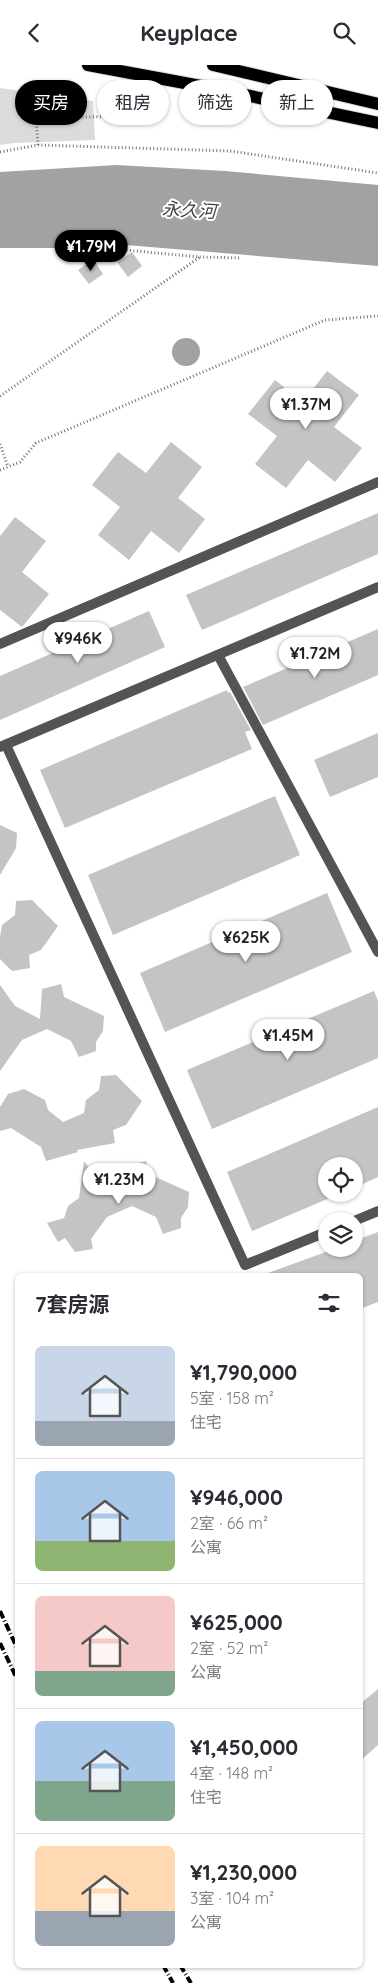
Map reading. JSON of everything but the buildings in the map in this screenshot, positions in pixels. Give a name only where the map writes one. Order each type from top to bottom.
[{"type":"main road","points":[[88,65],[217,89],[378,123]]},
{"type":"main road","points":[[213,65],[378,104]]},
{"type":"lane","points":[[0,644],[378,483]]},
{"type":"lane","points":[[318,1235],[245,1265],[3,746],[378,587]]},
{"type":"lane","points":[[218,655],[378,952]]},
{"type":"lane","points":[[363,1217],[378,1211]]},
{"type":"path","points":[[38,145],[36,118],[136,116],[140,75]]},
{"type":"path","points":[[0,153],[38,145],[230,151],[378,173]]},
{"type":"path","points":[[74,252],[125,250],[200,257],[240,258]]},
{"type":"path","points":[[0,396],[200,257]]},
{"type":"path","points":[[0,470],[20,462],[36,443],[325,320],[378,316]]},
{"type":"path","points":[[0,443],[8,467]]},
{"type":"shaded area","points":[[0,88],[15,90],[15,125],[87,125],[87,100],[93,101],[95,140],[0,145]]},
{"type":"water","name":"永久河","points":[[116,165],[225,171],[378,185],[378,266],[126,245],[75,248],[0,248],[0,172]]},
{"type":"water","points":[[186,338],[196,342],[200,352],[196,362],[186,366],[176,362],[172,352],[176,342]]},
{"type":"railway","points":[[0,1611],[15,1644]]},
{"type":"railway","points":[[0,1643],[15,1675]]},
{"type":"railway","points":[[165,1968],[173,1983]]},
{"type":"railway","points":[[182,1968],[191,1983]]}]
